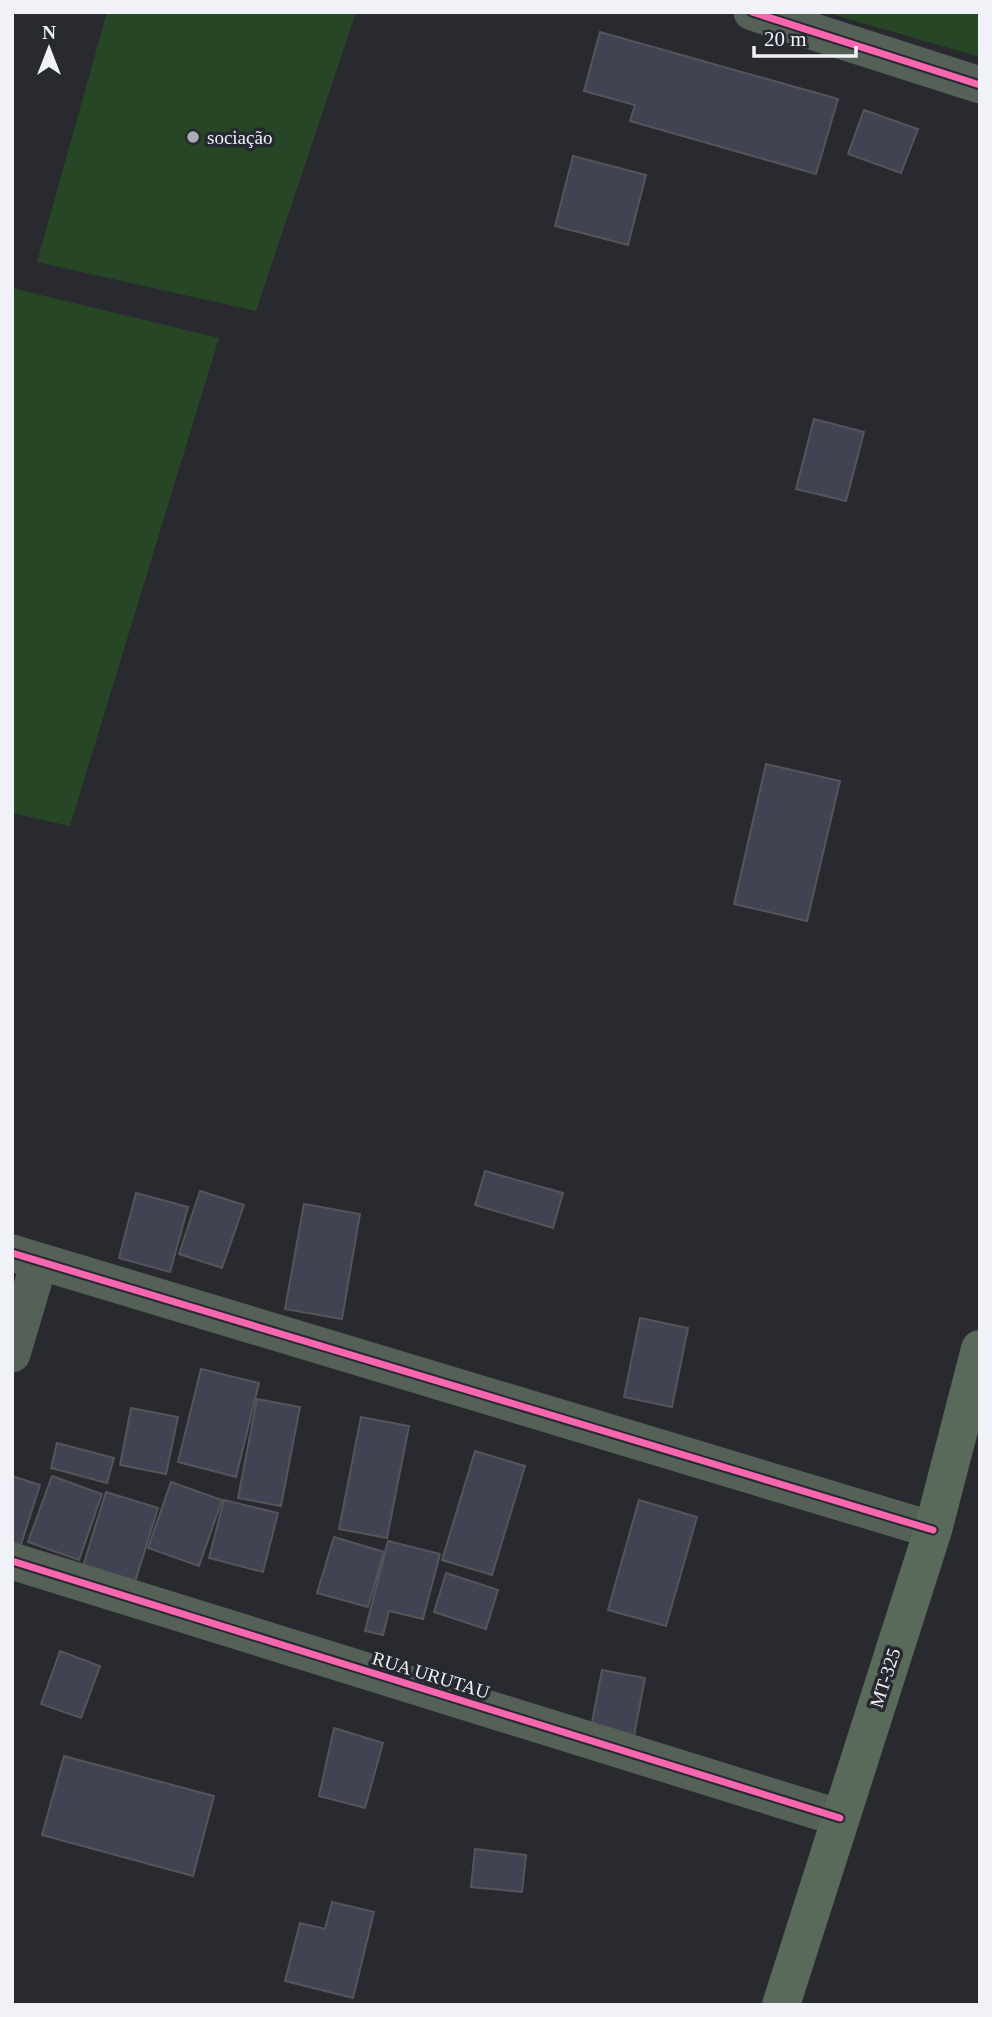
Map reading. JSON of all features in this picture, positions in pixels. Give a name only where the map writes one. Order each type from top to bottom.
[{"type":"main road","name":"MT-325","points":[[781,2005],[933,1530],[980,1349]]},
{"type":"street","points":[[752,12],[980,85]]},
{"type":"street","points":[[12,1354],[26,1258],[933,1530]]},
{"type":"street","name":"RUA URUTAU","points":[[12,1561],[840,1818]]},
{"type":"green space","name":"sociação","points":[[107,12],[356,12],[256,311],[37,262]]},
{"type":"green space","points":[[824,12],[980,12],[980,57]]},
{"type":"green space","points":[[12,288],[219,338],[70,826],[12,813]]},
{"type":"building","points":[[600,32],[838,99],[816,174],[630,121],[635,105],[584,91]]},
{"type":"building","points":[[864,110],[918,129],[901,173],[848,154]]},
{"type":"building","points":[[573,156],[646,175],[628,245],[555,226]]},
{"type":"building","points":[[814,419],[864,432],[846,501],[796,489]]},
{"type":"building","points":[[766,764],[840,781],[807,921],[734,904]]},
{"type":"building","points":[[485,1171],[563,1193],[553,1228],[475,1205]]},
{"type":"building","points":[[200,1191],[244,1205],[222,1268],[179,1254]]},
{"type":"building","points":[[136,1193],[188,1207],[170,1272],[119,1258]]},
{"type":"building","points":[[304,1204],[360,1214],[342,1319],[285,1309]]},
{"type":"building","points":[[640,1318],[688,1328],[672,1407],[624,1397]]},
{"type":"building","points":[[201,1369],[259,1383],[236,1477],[178,1462]]},
{"type":"building","points":[[257,1399],[300,1407],[281,1506],[238,1498]]},
{"type":"building","points":[[131,1408],[178,1417],[166,1474],[120,1465]]},
{"type":"building","points":[[361,1417],[409,1426],[387,1538],[339,1529]]},
{"type":"building","points":[[57,1443],[114,1458],[107,1483],[51,1468]]},
{"type":"building","points":[[475,1451],[525,1466],[492,1575],[442,1560]]},
{"type":"building","points":[[12,1476],[40,1485],[17,1557],[12,1556]]},
{"type":"building","points":[[52,1476],[102,1494],[79,1560],[28,1542]]},
{"type":"building","points":[[171,1482],[222,1500],[199,1566],[148,1548]]},
{"type":"building","points":[[106,1492],[158,1508],[135,1582],[83,1566]]},
{"type":"building","points":[[224,1500],[278,1513],[263,1572],[209,1558]]},
{"type":"building","points":[[639,1500],[697,1517],[666,1626],[608,1610]]},
{"type":"building","points":[[334,1537],[384,1552],[368,1607],[317,1593]]},
{"type":"building","points":[[388,1541],[440,1554],[423,1619],[389,1611],[383,1635],[365,1631]]},
{"type":"building","points":[[446,1573],[498,1590],[486,1629],[434,1612]]},
{"type":"building","points":[[60,1651],[100,1666],[81,1718],[41,1704]]},
{"type":"building","points":[[602,1670],[645,1678],[633,1741],[590,1733]]},
{"type":"building","points":[[334,1728],[383,1743],[365,1808],[319,1796]]},
{"type":"building","points":[[64,1756],[214,1796],[193,1876],[42,1835]]},
{"type":"building","points":[[475,1849],[526,1855],[522,1892],[471,1887]]},
{"type":"building","points":[[332,1902],[374,1912],[353,1998],[285,1981],[300,1923],[325,1929]]},
{"type":"cycle path","points":[[752,12],[980,85]]},
{"type":"cycle path","points":[[12,1253],[933,1530]]},
{"type":"cycle path","points":[[12,1561],[840,1818]]},
{"type":"place","name":"sociação","points":[[193,137]]}]
